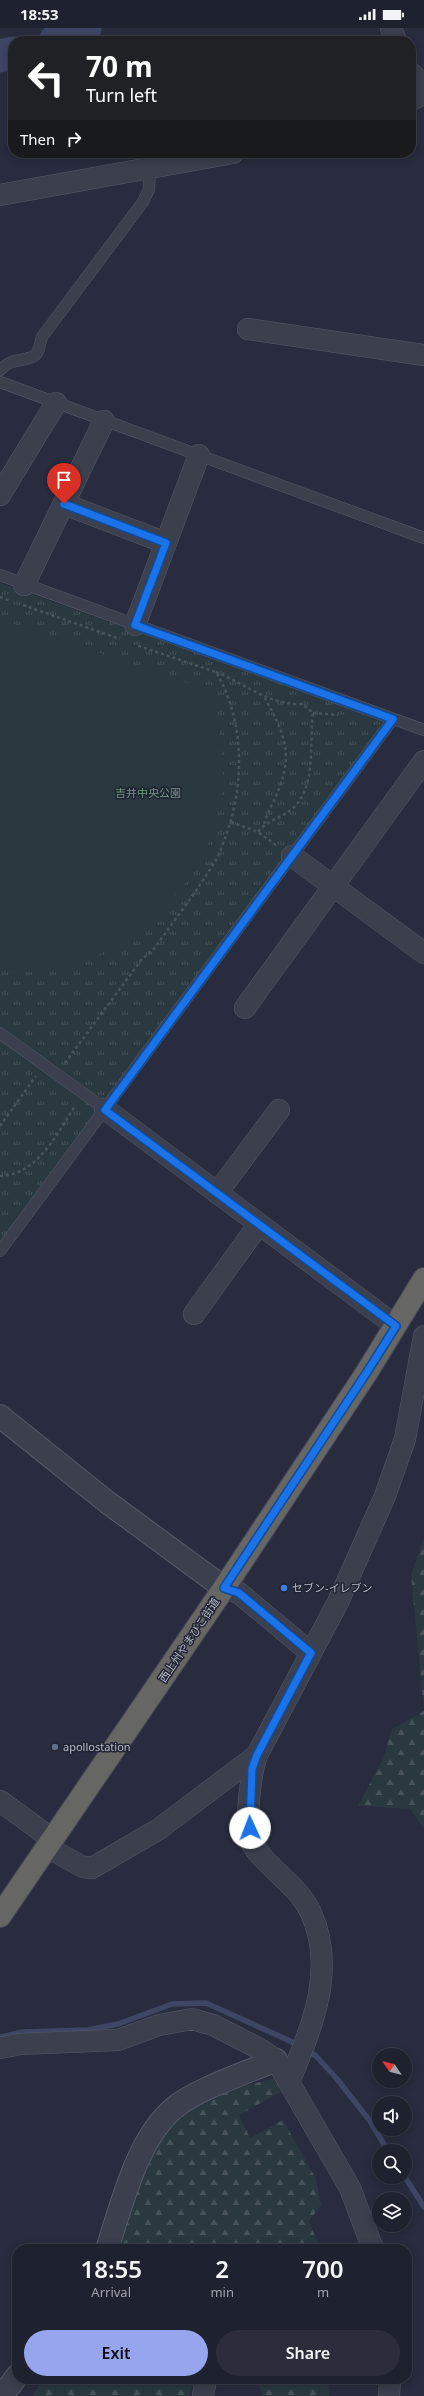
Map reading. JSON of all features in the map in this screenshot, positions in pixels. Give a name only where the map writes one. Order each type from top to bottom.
[{"type":"highway","name":"西上州やまびこ街道","points":[[0,1916],[224,1588],[367,1372],[424,1280]]},
{"type":"street","points":[[416,78],[424,87]]},
{"type":"street","points":[[0,195],[205,158]]},
{"type":"street","points":[[248,329],[424,355]]},
{"type":"street","points":[[0,496],[56,403]]},
{"type":"street","points":[[21,597],[104,421]]},
{"type":"street","points":[[132,637],[199,456]]},
{"type":"street","points":[[64,504],[166,543]]},
{"type":"street","points":[[245,1008],[334,887],[421,773]]},
{"type":"street","points":[[292,856],[424,953]]},
{"type":"street","points":[[105,1110],[396,1326]]},
{"type":"street","points":[[217,1193],[279,1110]]},
{"type":"street","points":[[194,1314],[259,1224]]},
{"type":"street","points":[[289,2082],[314,2018],[321,1988],[322,1962],[318,1936],[311,1913],[298,1891],[265,1860],[251,1842],[249,1815],[252,1769],[257,1755],[338,1602],[385,1496],[405,1439],[424,1336]]},
{"type":"street","points":[[0,1416],[107,1502],[224,1588],[239,1593],[311,1653]]},
{"type":"street","points":[[0,1801],[50,1843],[83,1867],[92,1868],[159,1829],[257,1755]]},
{"type":"street","points":[[0,2048],[21,2044],[118,2040],[159,2025],[192,2018],[213,2025],[258,2048],[276,2060],[289,2082],[350,2188],[371,2244]]},
{"type":"street","points":[[109,2244],[130,2180],[154,2127],[175,2107],[206,2090],[276,2060]]},
{"type":"street","points":[[203,2396],[205,2384]]},
{"type":"street","points":[[389,2396],[390,2384]]},
{"type":"lane","points":[[0,370],[11,360],[30,358],[38,352],[42,337],[143,202],[150,184],[150,168]]},
{"type":"lane","points":[[0,382],[424,538]]},
{"type":"lane","points":[[0,576],[21,597],[132,637],[424,730]]},
{"type":"lane","points":[[0,1251],[393,719]]},
{"type":"lane","points":[[0,1034],[105,1110]]},
{"type":"path","points":[[0,597],[21,597],[132,637],[237,680],[265,698],[292,704],[303,704],[313,713],[309,773],[302,795],[294,807],[281,817],[264,824]]},
{"type":"path","points":[[56,1075],[142,959],[153,950],[217,859],[231,822],[238,791],[239,757],[234,718],[226,689],[216,672]]},
{"type":"path","points":[[258,832],[264,824],[281,784],[287,762],[287,747],[265,698]]},
{"type":"path","points":[[231,822],[258,832],[292,856]]},
{"type":"path","points":[[0,1126],[43,1065]]},
{"type":"path","points":[[0,1176],[7,1176],[22,1168],[45,1152],[64,1126],[83,1094]]},
{"type":"green space","name":"吉井中央公園","points":[[0,583],[386,720],[0,1242]]},
{"type":"green space","points":[[0,619],[209,690],[219,729],[224,782],[210,840],[186,882],[150,923],[115,948],[71,964],[32,972],[0,967]]},
{"type":"green space","points":[[424,1538],[424,1710],[411,1575]]},
{"type":"green space","points":[[424,1711],[424,1829],[410,1809],[358,1806],[383,1759],[392,1729]]},
{"type":"green space","points":[[279,2077],[281,2092],[239,2115],[250,2138],[283,2120],[316,2179],[321,2205],[309,2221],[318,2244],[121,2244],[140,2180],[162,2133],[187,2108],[229,2090]]},
{"type":"green space","points":[[40,2384],[193,2384],[189,2396],[32,2396]]},
{"type":"green space","points":[[258,2384],[328,2384],[329,2396],[263,2396]]},
{"type":"waterway","points":[[67,36],[85,28]]},
{"type":"waterway","points":[[0,56],[8,54]]},
{"type":"waterway","points":[[0,2037],[23,2032],[88,2030],[118,2024],[172,2004],[206,2003],[288,2040],[316,2056],[337,2079],[370,2121],[384,2144]]},
{"type":"waterway","points":[[409,2184],[424,2207]]},
{"type":"place","name":"セブン-イレブン","points":[[284,1588]]},
{"type":"place","name":"apollostation","points":[[55,1747]]},
{"type":"route","points":[[64,504],[166,543],[135,625],[393,719],[105,1110],[396,1326],[224,1588],[239,1593],[311,1653],[257,1755],[252,1769],[249,1815],[250,1828]]}]
